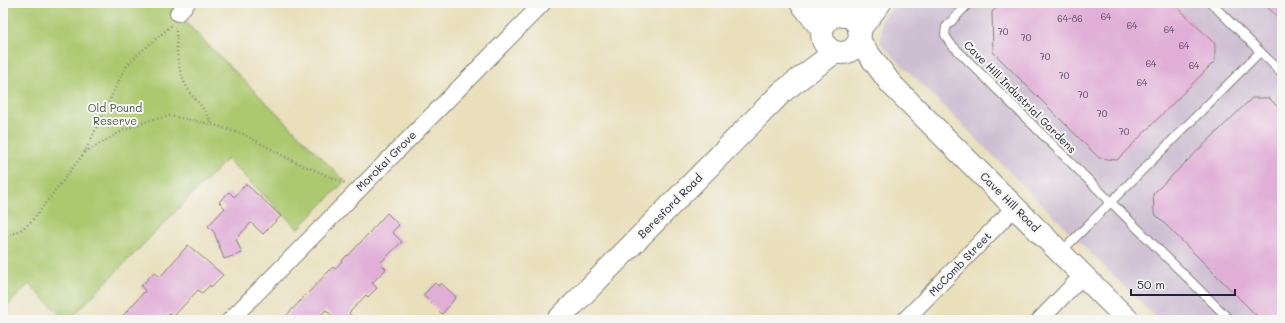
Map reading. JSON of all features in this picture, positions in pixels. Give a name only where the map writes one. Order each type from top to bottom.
[{"type":"main road","points":[[859,36],[854,20],[847,11],[827,21],[830,44],[852,50],[880,3]]},
{"type":"main road","name":"Cave Hill Road","points":[[859,36],[891,84]]},
{"type":"main road","name":"Cave Hill Road","points":[[830,44],[891,84],[1128,320]]},
{"type":"main road","name":"Beresford Road","points":[[558,320],[830,44]]},
{"type":"street","name":"Morokai Grove","points":[[230,320],[543,3]]},
{"type":"street","name":"Cave Hill Road","points":[[800,3],[830,44]]},
{"type":"street","points":[[820,3],[847,11]]},
{"type":"street","name":"McComb Street","points":[[905,320],[1015,207]]},
{"type":"street","points":[[1040,320],[1083,276]]},
{"type":"lane","name":"Cave Hill Industrial Gardens","points":[[969,3],[946,27],[945,36],[950,44],[1230,320]]},
{"type":"lane","points":[[1211,3],[1282,73]]},
{"type":"lane","points":[[1061,252],[1260,52]]},
{"type":"path","points":[[3,239],[22,229],[31,222],[84,152],[125,68],[136,56],[176,23],[176,50],[180,69],[189,92],[204,107],[211,124]]},
{"type":"path","points":[[84,152],[126,129],[151,120],[170,116],[211,124],[243,134],[295,162],[346,183]]},
{"type":"shaded area","points":[[898,3],[1282,3],[1282,320],[1158,320],[881,44],[881,20]]},
{"type":"green space","name":"Old Pound Reserve","points":[[3,3],[166,3],[345,181],[298,229],[227,159],[69,320],[66,320],[29,284],[3,310]]},
{"type":"building","points":[[1002,3],[1173,3],[1215,44],[1215,61],[1117,160],[1099,158],[993,52],[992,12]]},
{"type":"building","points":[[1263,3],[1282,3],[1282,21]]},
{"type":"building","points":[[1252,98],[1269,98],[1282,111],[1282,320],[1261,320],[1154,213],[1153,194]]},
{"type":"building","points":[[246,184],[281,216],[263,234],[251,223],[236,239],[242,253],[224,259],[214,232],[208,226],[225,208],[219,202],[229,192],[234,197]]},
{"type":"building","points":[[387,213],[399,225],[392,232],[402,242],[380,263],[386,269],[372,283],[377,288],[368,297],[366,295],[349,313],[356,320],[337,320],[326,310],[316,320],[282,320],[333,267],[335,269],[347,255],[348,256]]},
{"type":"building","points":[[188,245],[223,275],[211,287],[210,285],[202,293],[198,290],[173,317],[169,313],[162,320],[119,320],[145,291],[141,286],[154,272],[160,277]]},
{"type":"building","points":[[435,283],[438,286],[441,283],[456,297],[442,314],[423,295]]}]
